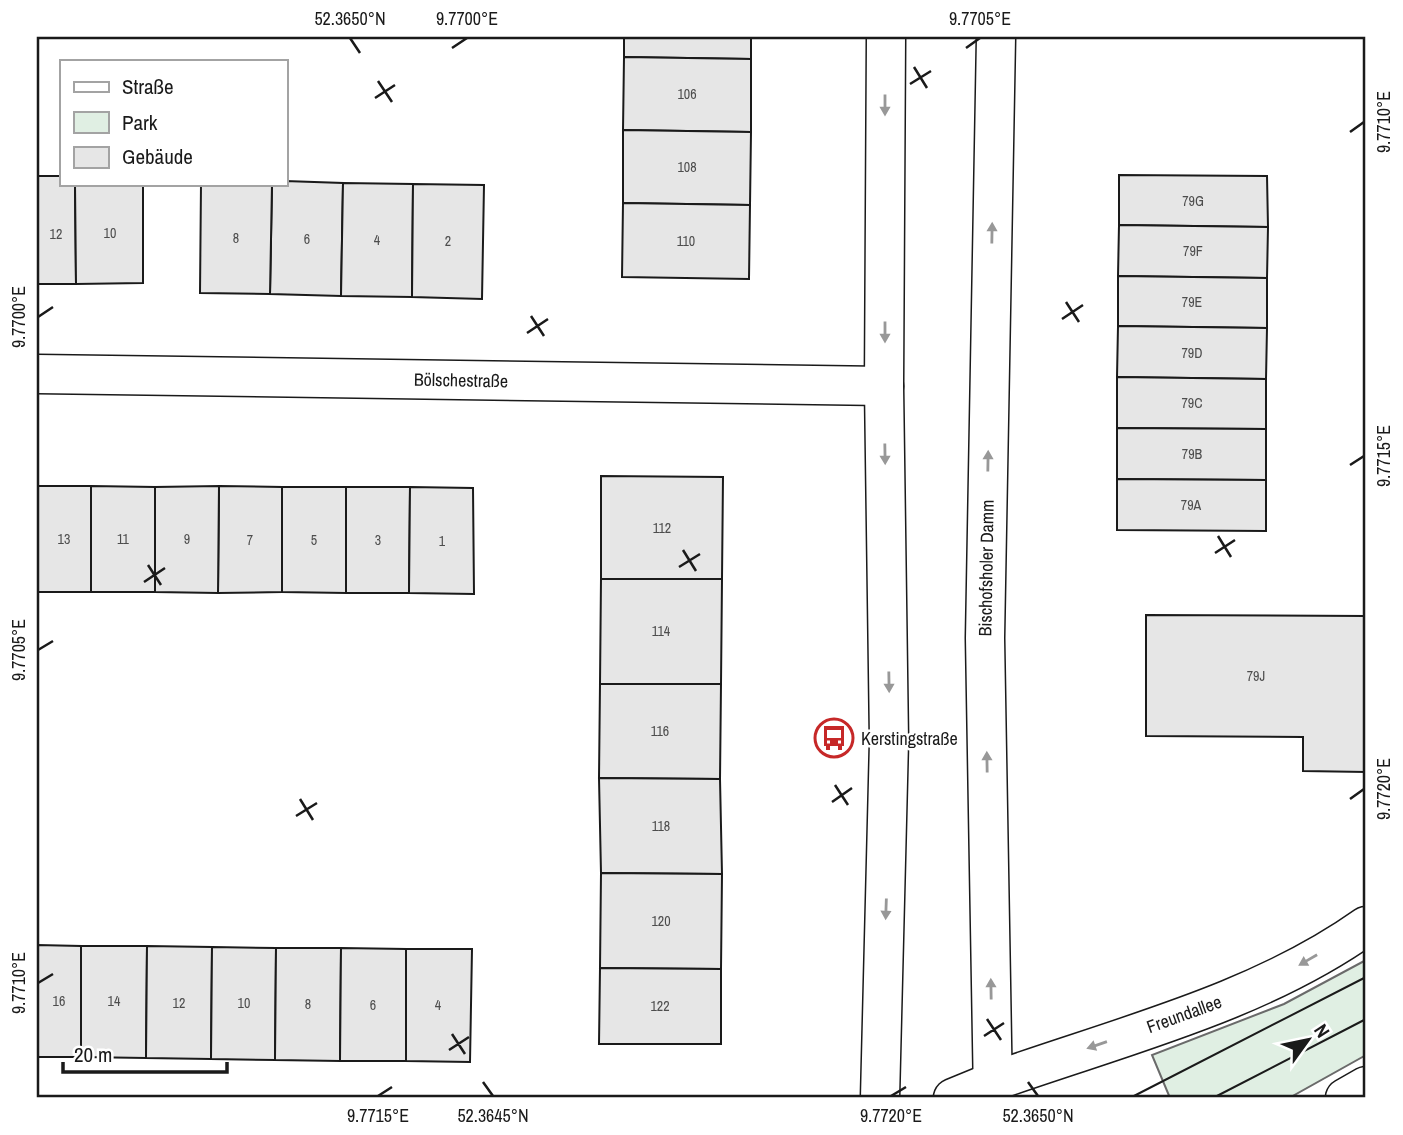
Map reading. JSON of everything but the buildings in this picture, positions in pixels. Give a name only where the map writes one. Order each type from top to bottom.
[{"type":"main road","points":[[880,1098],[889,741],[884,386],[886,37]]},
{"type":"main road","name":"Bischofsholer Damm","points":[[993,1090],[985,638],[996,37]]},
{"type":"main road","name":"Bölschestraße","points":[[37,374],[884,386]]},
{"type":"main road","name":"Freundallee","points":[[953,1098],[993,1090],[1220,1003],[1295,968],[1366,926]]},
{"type":"main road","points":[[1345,1098],[1366,1086]]},
{"type":"green space","points":[[1366,960],[1366,1055],[1289,1098],[1170,1098],[1152,1055],[1284,1004]]},
{"type":"tram line","points":[[1130,1098],[1366,977]]},
{"type":"tram line","points":[[1213,1098],[1366,1019]]},
{"type":"place","name":"Kerstingstraße","points":[[834,738]]}]
